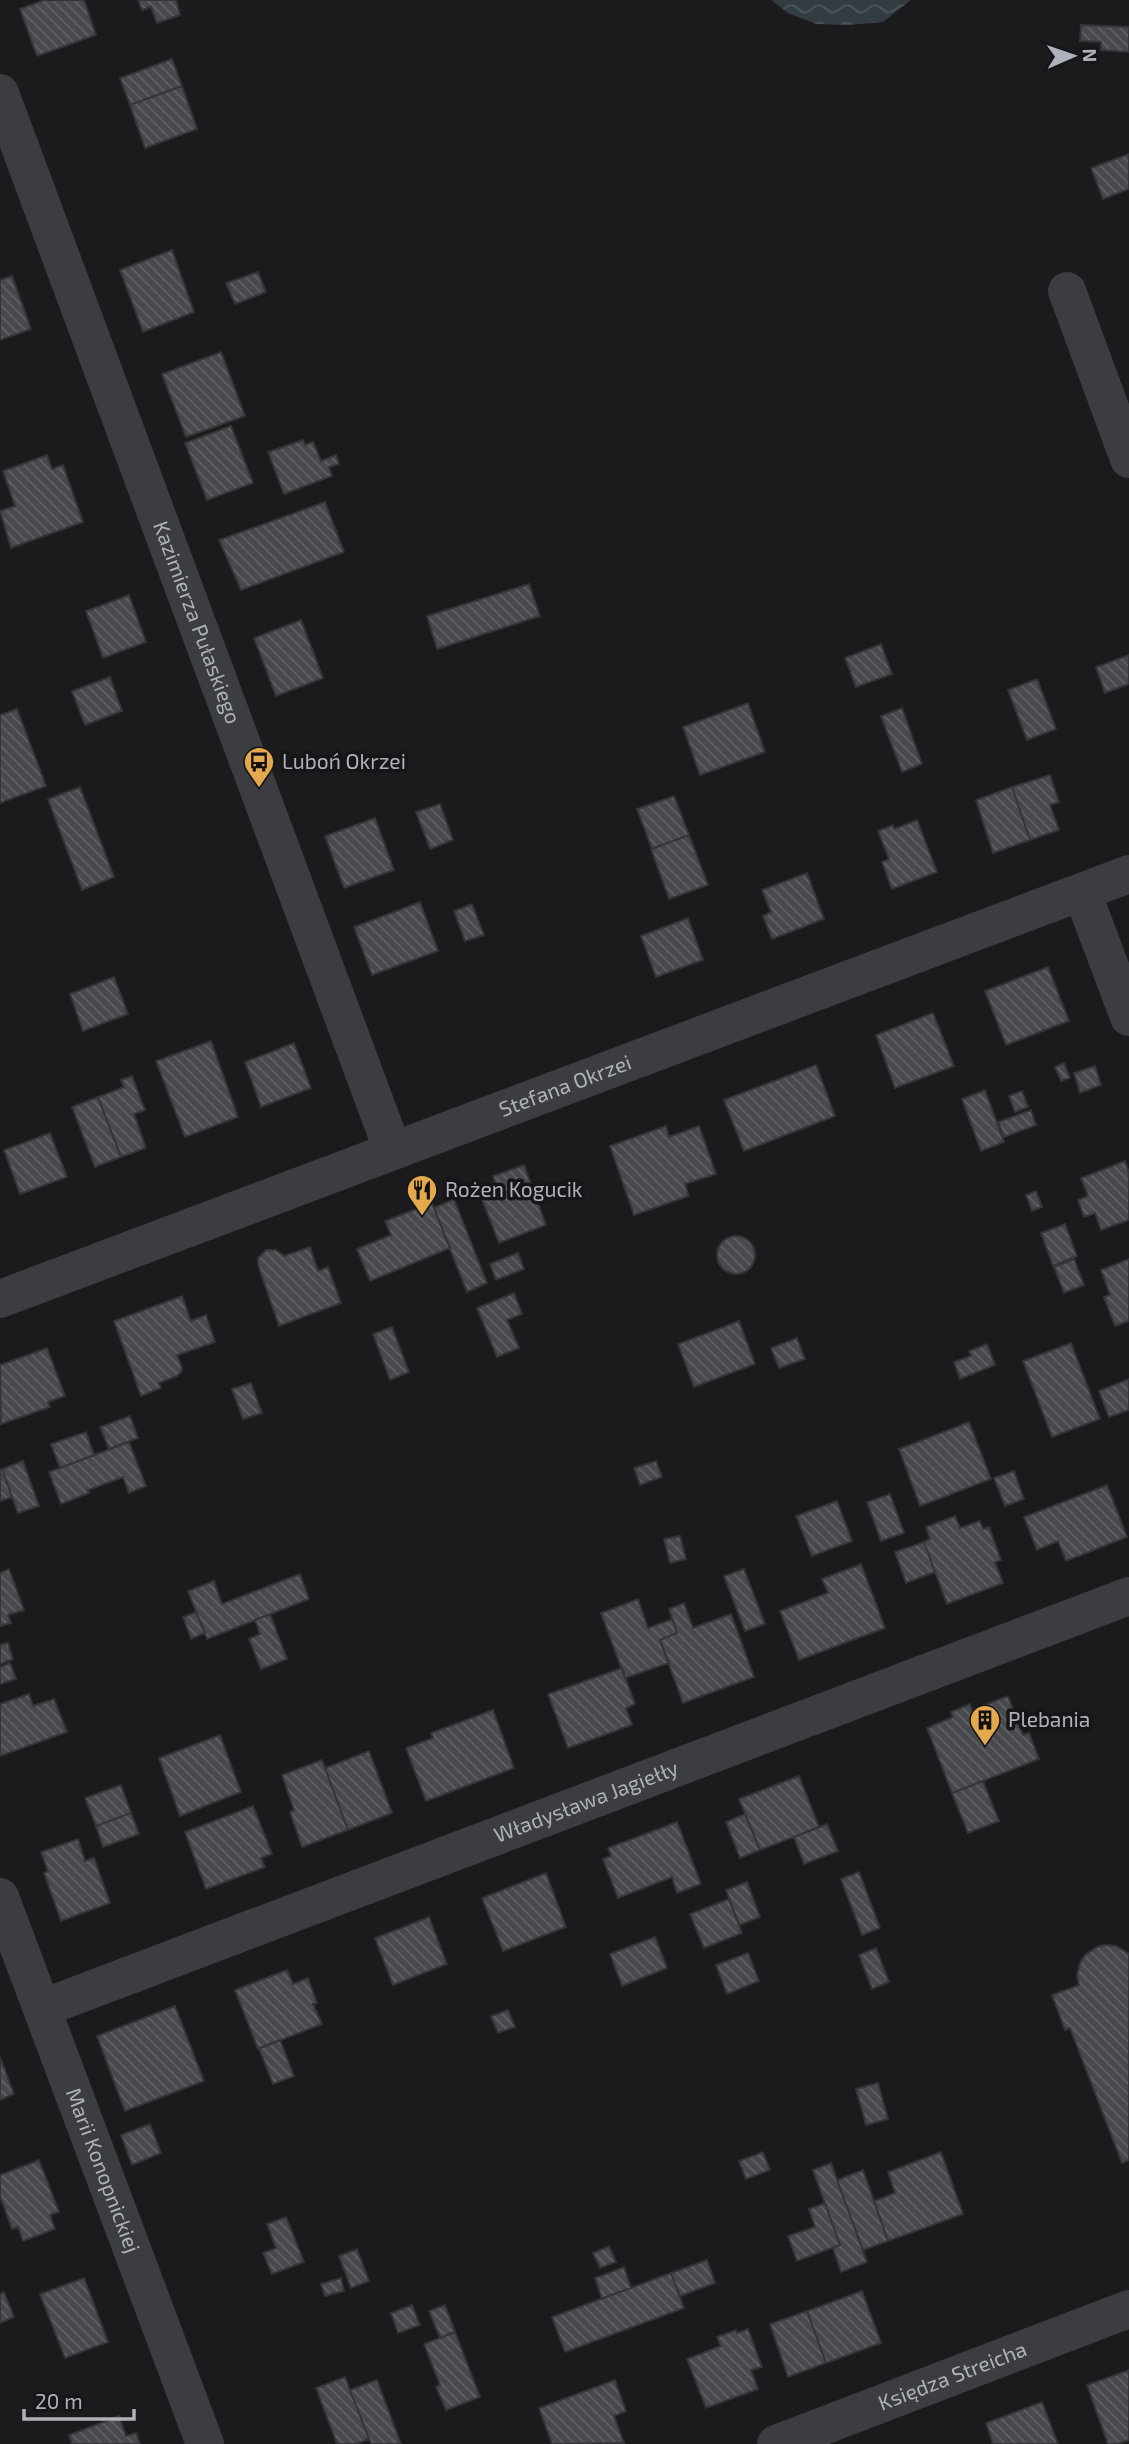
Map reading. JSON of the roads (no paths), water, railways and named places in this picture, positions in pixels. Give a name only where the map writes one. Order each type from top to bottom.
[{"type":"street","name":"Kazimierza Pułaskiego","points":[[0,93],[393,1151]]},
{"type":"street","points":[[1067,291],[1129,459]]},
{"type":"street","name":"Stefana Okrzei","points":[[0,1299],[1129,874]]},
{"type":"street","points":[[1082,892],[1129,1017]]},
{"type":"street","name":"Władysława Jagiełły","points":[[43,2008],[1129,1597]]},
{"type":"street","name":"Marii Konopnickiej","points":[[0,1898],[205,2444]]},
{"type":"street","name":"Księdza Streicha","points":[[776,2444],[1129,2309]]},
{"type":"water","points":[[771,0],[911,0],[883,22],[848,25],[816,24],[788,13]]},
{"type":"place","name":"Luboń Okrzei","points":[[259,789]]},
{"type":"place","name":"Rożen Kogucik","points":[[422,1217]]},
{"type":"place","name":"Plebania","points":[[985,1747]]}]
